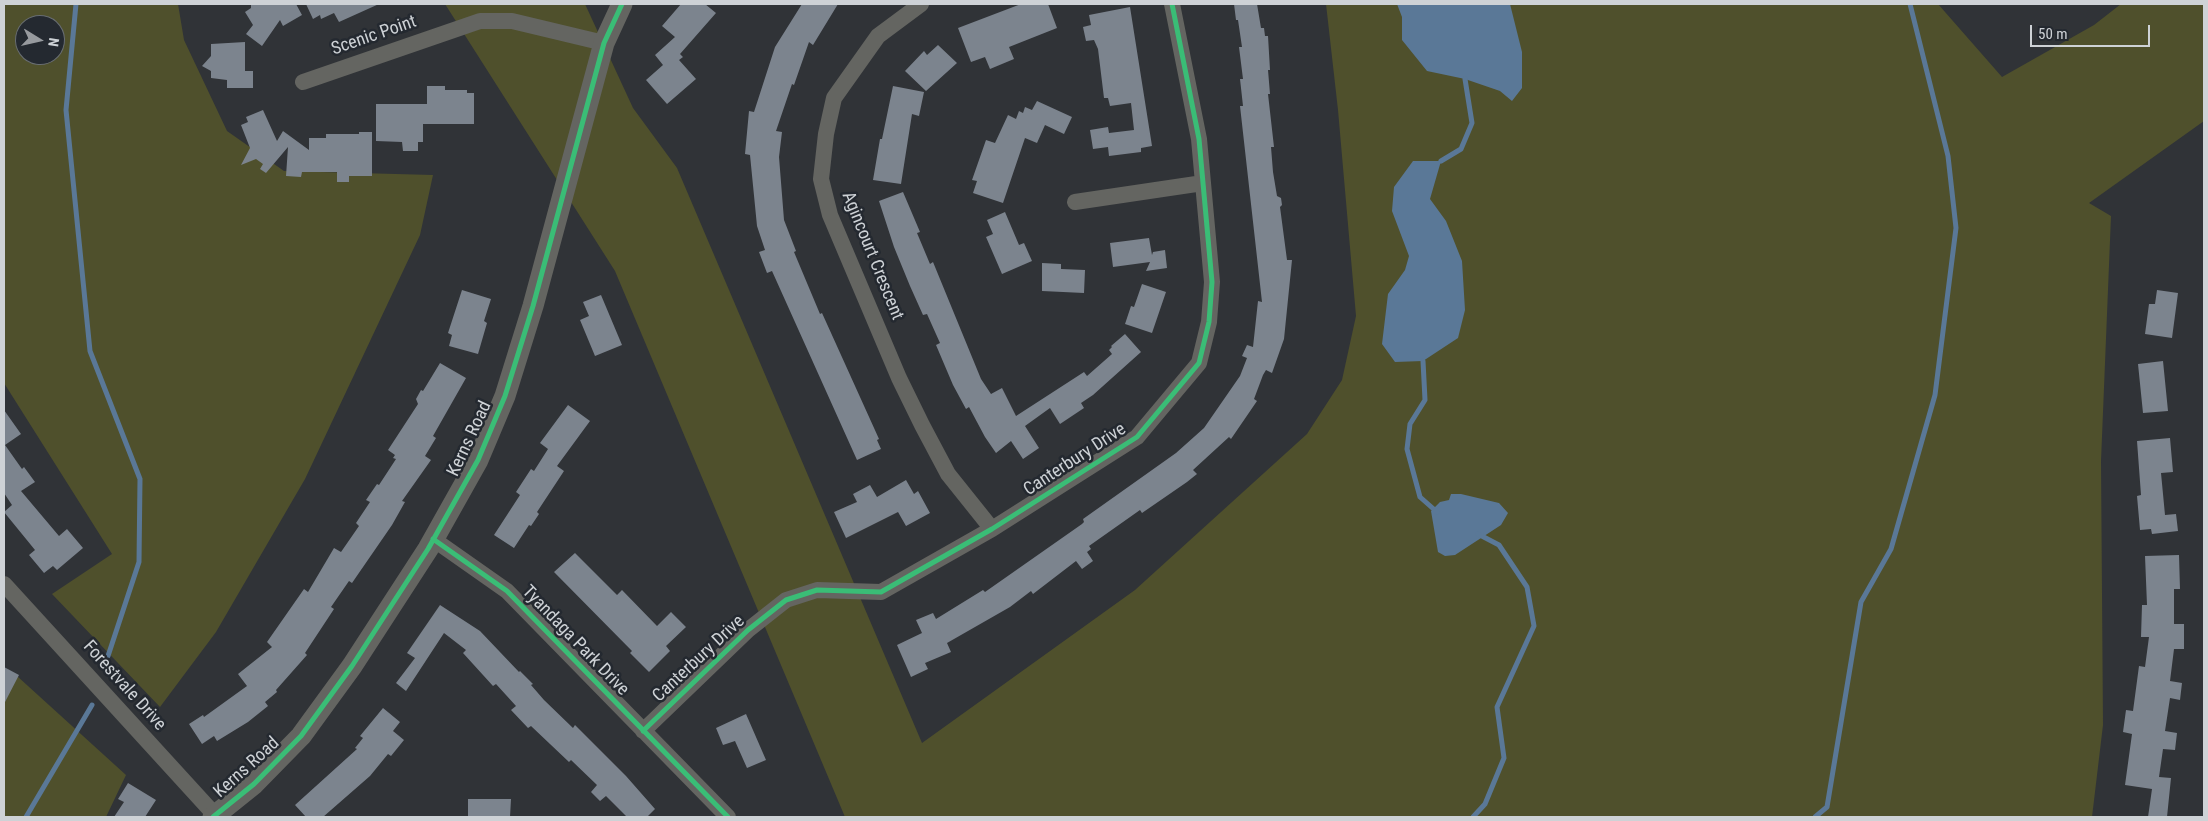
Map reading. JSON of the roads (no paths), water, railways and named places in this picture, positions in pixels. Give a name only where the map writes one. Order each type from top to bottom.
[{"type":"street","name":"Kerns Road","points":[[214,816],[254,784],[301,736],[352,666],[434,539],[478,460],[505,396],[532,306],[604,43],[622,4]]},
{"type":"street","name":"Agincourt Crescent","points":[[921,4],[878,36],[834,98],[826,134],[821,179],[830,215],[899,378],[948,474],[992,529]]},
{"type":"street","name":"Canterbury Drive","points":[[643,731],[748,630],[786,600],[817,590],[881,592],[992,529],[1137,437],[1199,363],[1210,322],[1212,282],[1199,139],[1172,4]]},
{"type":"street","name":"Scenic Point","points":[[303,82],[480,21],[512,21],[604,43]]},
{"type":"street","points":[[1075,202],[1203,183]]},
{"type":"street","name":"Tyandaga Park Drive","points":[[434,539],[507,591],[728,817]]},
{"type":"street","name":"Forestvale Drive","points":[[4,584],[214,816]]},
{"type":"water","points":[[1397,4],[1510,4],[1522,52],[1522,88],[1512,101],[1500,91],[1465,79],[1427,71],[1402,40],[1402,17]]},
{"type":"water","points":[[1413,161],[1441,161],[1430,199],[1446,221],[1462,261],[1465,310],[1458,338],[1423,361],[1395,362],[1382,344],[1388,294],[1405,270],[1409,256],[1392,211],[1394,187]]},
{"type":"water","points":[[1451,494],[1461,494],[1499,503],[1508,513],[1501,525],[1455,555],[1445,556],[1438,552],[1431,511],[1440,502],[1449,500]]},
{"type":"waterway","points":[[76,4],[66,110],[90,351],[140,479],[139,562],[108,656]]},
{"type":"waterway","points":[[1815,817],[1827,807],[1861,602],[1891,549],[1935,395],[1956,228],[1948,156],[1910,4]]},
{"type":"waterway","points":[[1441,161],[1461,149],[1472,123],[1465,79]]},
{"type":"waterway","points":[[1423,361],[1425,400],[1410,424],[1407,449],[1420,497],[1437,512]]},
{"type":"waterway","points":[[1473,817],[1485,804],[1504,758],[1497,707],[1534,626],[1527,587],[1499,545],[1478,534]]},
{"type":"waterway","points":[[26,817],[92,705]]}]
